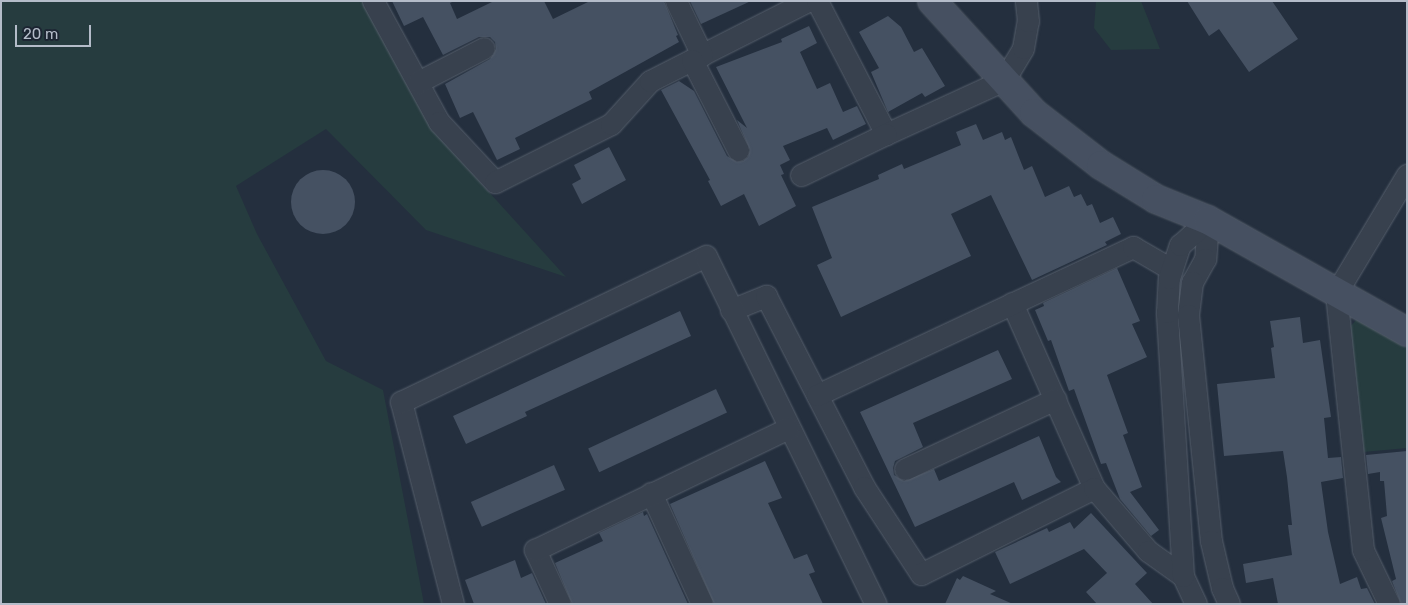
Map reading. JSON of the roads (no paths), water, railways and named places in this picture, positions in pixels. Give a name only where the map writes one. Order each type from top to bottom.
[{"type":"street","points":[[373,1],[439,122],[495,182],[611,124],[650,81],[808,1]]},
{"type":"street","points":[[676,1],[697,58],[738,150]]},
{"type":"street","points":[[817,1],[886,134]]},
{"type":"street","points":[[932,1],[1034,113],[1101,165],[1156,199],[1208,220],[1407,332]]},
{"type":"street","points":[[801,175],[1004,80],[1023,48],[1028,21],[1026,1]]},
{"type":"street","points":[[418,82],[484,48]]},
{"type":"street","points":[[1390,604],[1363,550],[1336,293],[1407,175]]},
{"type":"street","points":[[1196,604],[1183,576],[1167,312],[1172,269],[1180,245],[1208,220]]},
{"type":"street","points":[[1208,220],[1206,258],[1192,282],[1188,315],[1210,540],[1222,588],[1229,604]]},
{"type":"street","points":[[817,395],[1132,247],[1172,269]]},
{"type":"street","points":[[453,604],[401,402],[706,256],[788,428],[876,604]]},
{"type":"street","points":[[731,310],[766,296],[864,487],[921,574],[1094,488]]},
{"type":"street","points":[[1012,303],[1094,488],[1148,551],[1183,576]]},
{"type":"street","points":[[905,469],[1055,399]]},
{"type":"street","points":[[560,604],[535,550],[788,428]]},
{"type":"street","points":[[651,493],[702,604]]}]
